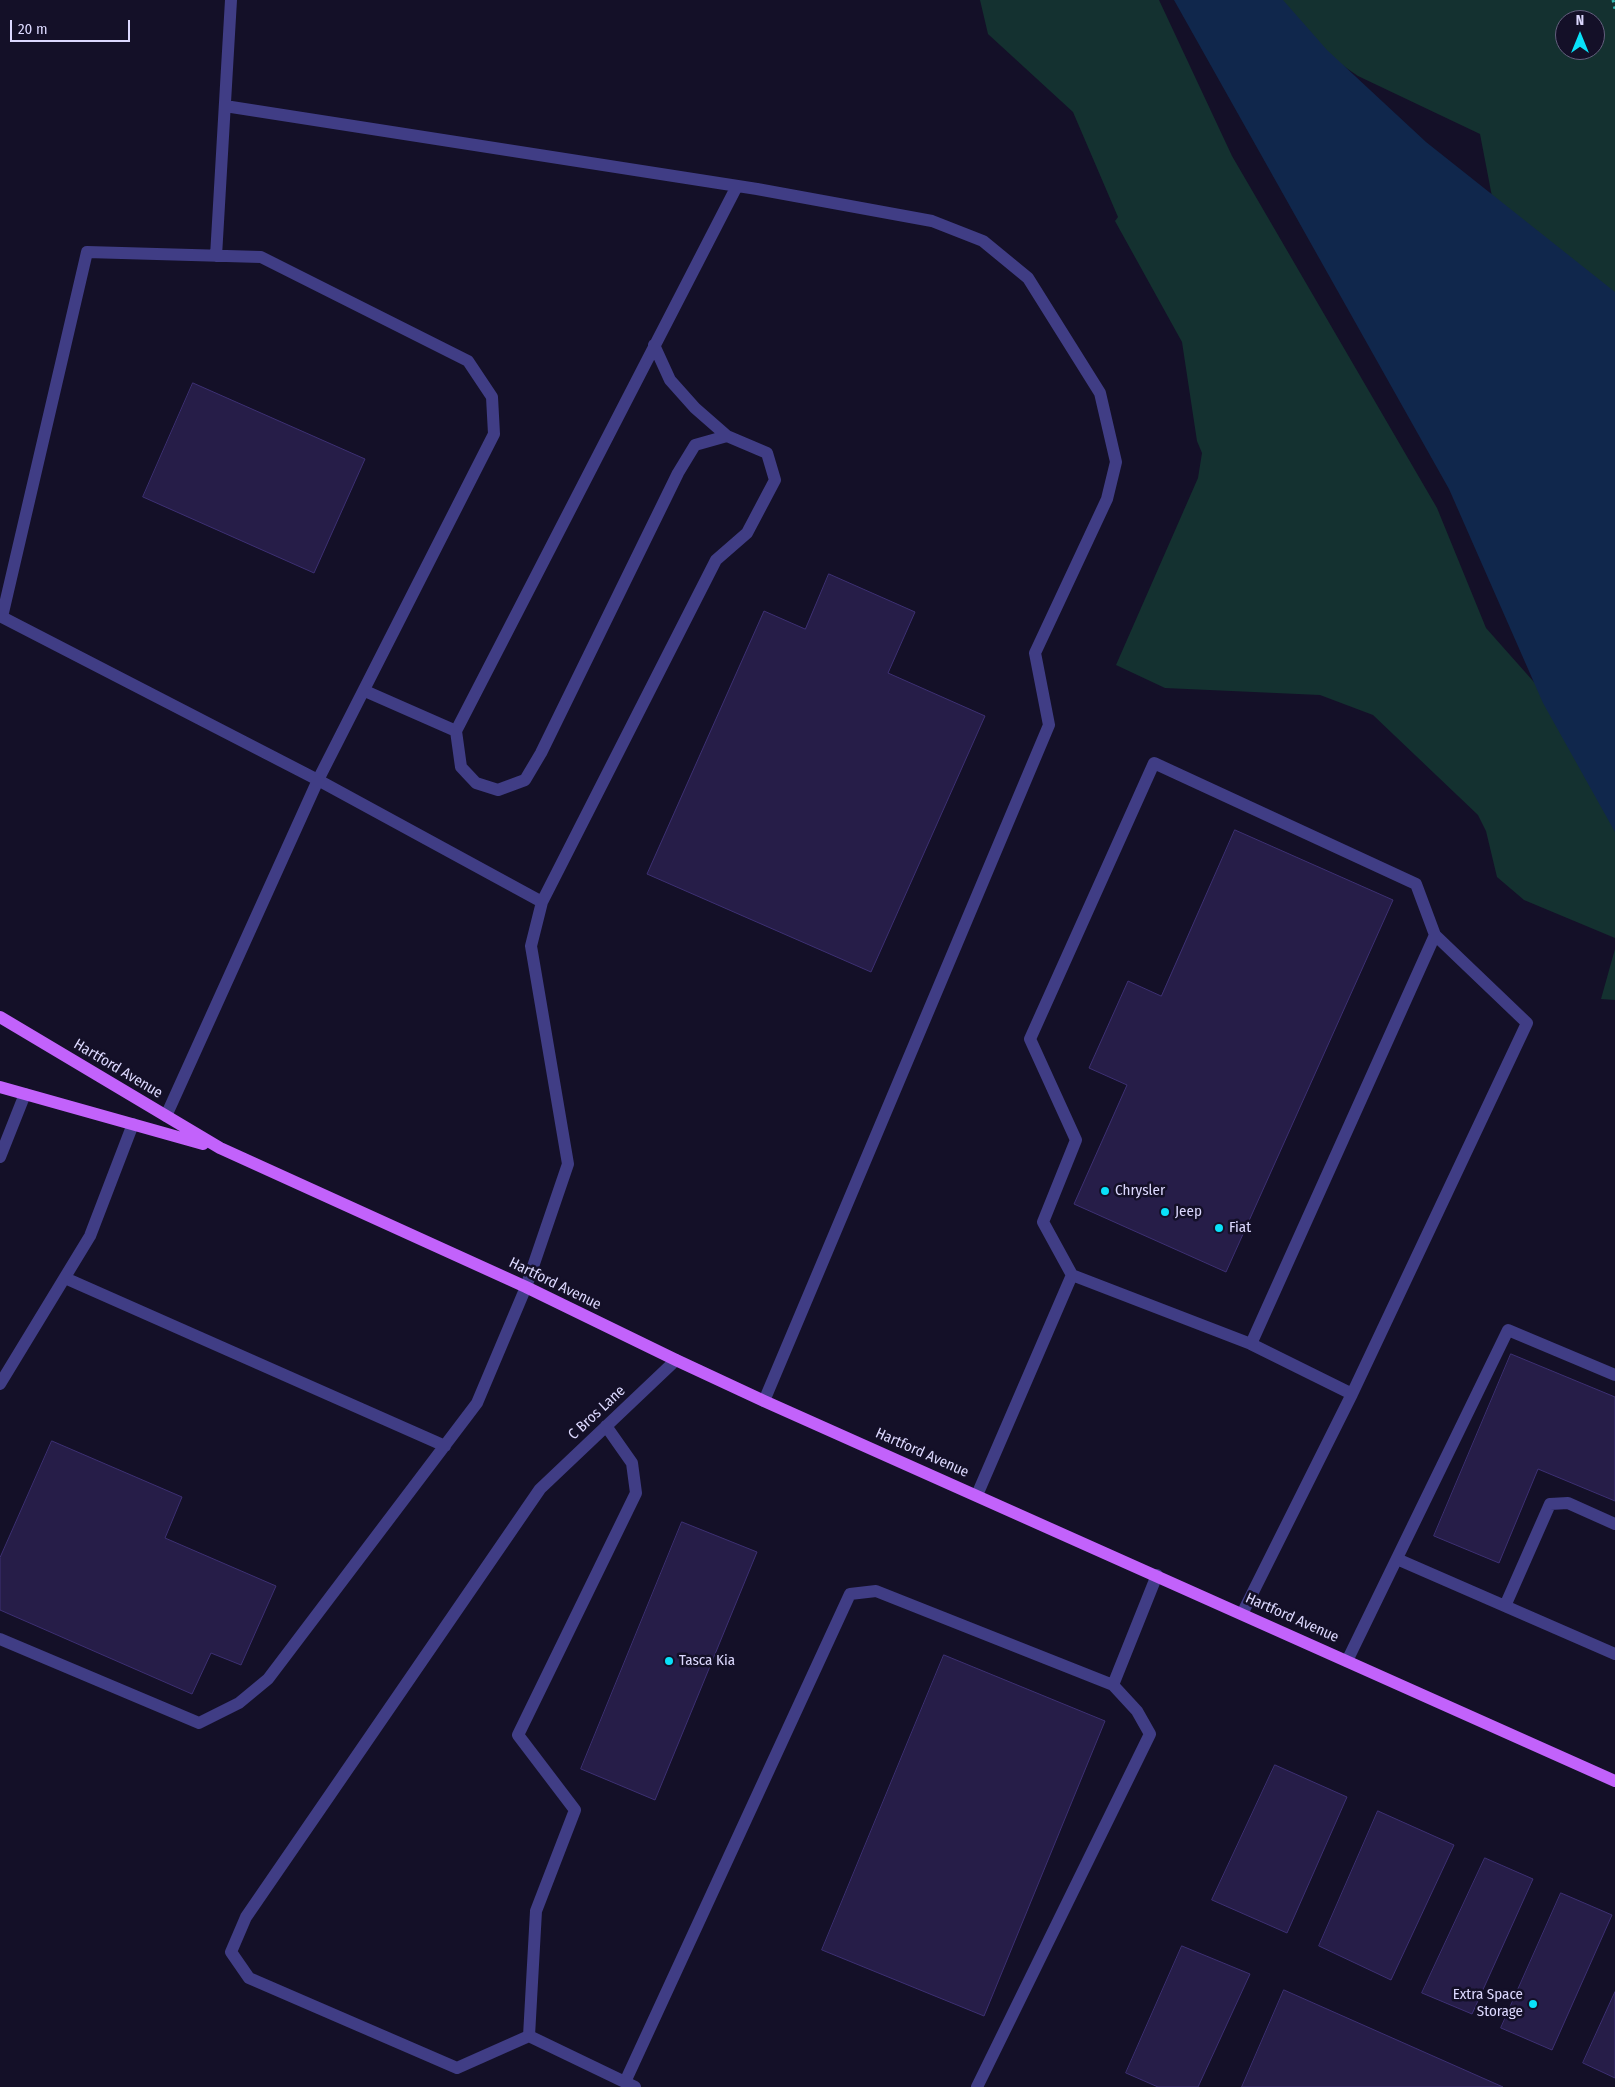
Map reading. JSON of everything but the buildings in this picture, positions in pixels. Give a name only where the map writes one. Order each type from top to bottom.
[{"type":"main road","name":"Hartford Avenue","points":[[0,1017],[220,1148],[526,1287],[676,1360],[764,1400],[1615,1781]]},
{"type":"main road","name":"Hartford Avenue","points":[[0,1087],[220,1148]]},
{"type":"lane","points":[[216,256],[231,0]]},
{"type":"lane","points":[[225,106],[737,186],[932,221],[983,241],[1028,278],[1100,393],[1116,462],[1108,499],[1035,653],[1049,726],[764,1400]]},
{"type":"lane","points":[[727,436],[695,445],[678,473],[541,754],[525,780],[498,790],[476,783],[461,767],[456,732],[737,186]]},
{"type":"lane","points":[[166,1116],[318,780],[494,434],[492,397],[468,360],[261,257],[87,252],[1,616],[318,780],[542,902]]},
{"type":"lane","points":[[0,1639],[199,1723],[239,1703],[268,1679],[477,1403],[526,1287],[568,1164],[531,946],[542,902],[716,560],[747,533],[775,480],[767,453],[727,436],[695,408],[670,380],[654,345]]},
{"type":"lane","points":[[364,691],[456,732]]},
{"type":"lane","points":[[1242,1614],[1352,1394],[1526,1023],[1435,935],[1416,884],[1154,763],[1030,1039],[1076,1140],[1043,1222],[1072,1275],[1251,1344],[1352,1394]]},
{"type":"lane","points":[[1251,1344],[1435,935]]},
{"type":"lane","points":[[0,1157],[25,1094]]},
{"type":"lane","points":[[0,1384],[90,1236],[132,1124]]},
{"type":"lane","points":[[977,1495],[1072,1275]]},
{"type":"lane","points":[[65,1278],[445,1446]]},
{"type":"lane","points":[[1347,1661],[1508,1330],[1615,1375]]},
{"type":"lane","name":"C Bros Lane","points":[[529,2036],[457,2068],[249,1978],[231,1952],[246,1917],[540,1489],[676,1360]]},
{"type":"lane","points":[[606,1426],[632,1462],[636,1493],[518,1735],[575,1810],[536,1912],[529,2036],[630,2085],[850,1594],[876,1591],[1113,1685],[1137,1711],[1150,1734],[977,2087]]},
{"type":"lane","points":[[1505,1606],[1550,1504],[1568,1503],[1615,1524]]},
{"type":"lane","points":[[1397,1559],[1615,1654]]},
{"type":"lane","points":[[1113,1685],[1157,1575]]},
{"type":"path","points":[[1613,0],[1615,9]]},
{"type":"green space","points":[[980,0],[1159,0],[1232,156],[1437,508],[1486,628],[1573,726],[1615,800],[1615,938],[1524,900],[1497,877],[1486,831],[1478,815],[1373,715],[1320,695],[1165,688],[1116,665],[1198,478],[1202,453],[1197,441],[1182,342],[1115,221],[1118,217],[1073,112],[988,34]]},
{"type":"green space","points":[[1251,0],[1615,0],[1615,314],[1494,207],[1480,134],[1358,76],[1254,4]]},
{"type":"green space","points":[[1615,949],[1615,1000],[1601,999]]},
{"type":"water","points":[[1174,0],[1283,0],[1327,50],[1426,142],[1615,292],[1615,832],[1543,703],[1449,489]]},
{"type":"place","name":"Chrysler","points":[[1105,1191]]},
{"type":"place","name":"Jeep","points":[[1165,1212]]},
{"type":"place","name":"Fiat","points":[[1219,1228]]},
{"type":"place","name":"Tasca Kia","points":[[669,1661]]},
{"type":"place","name":"Extra Space Storage","points":[[1533,2004]]}]
